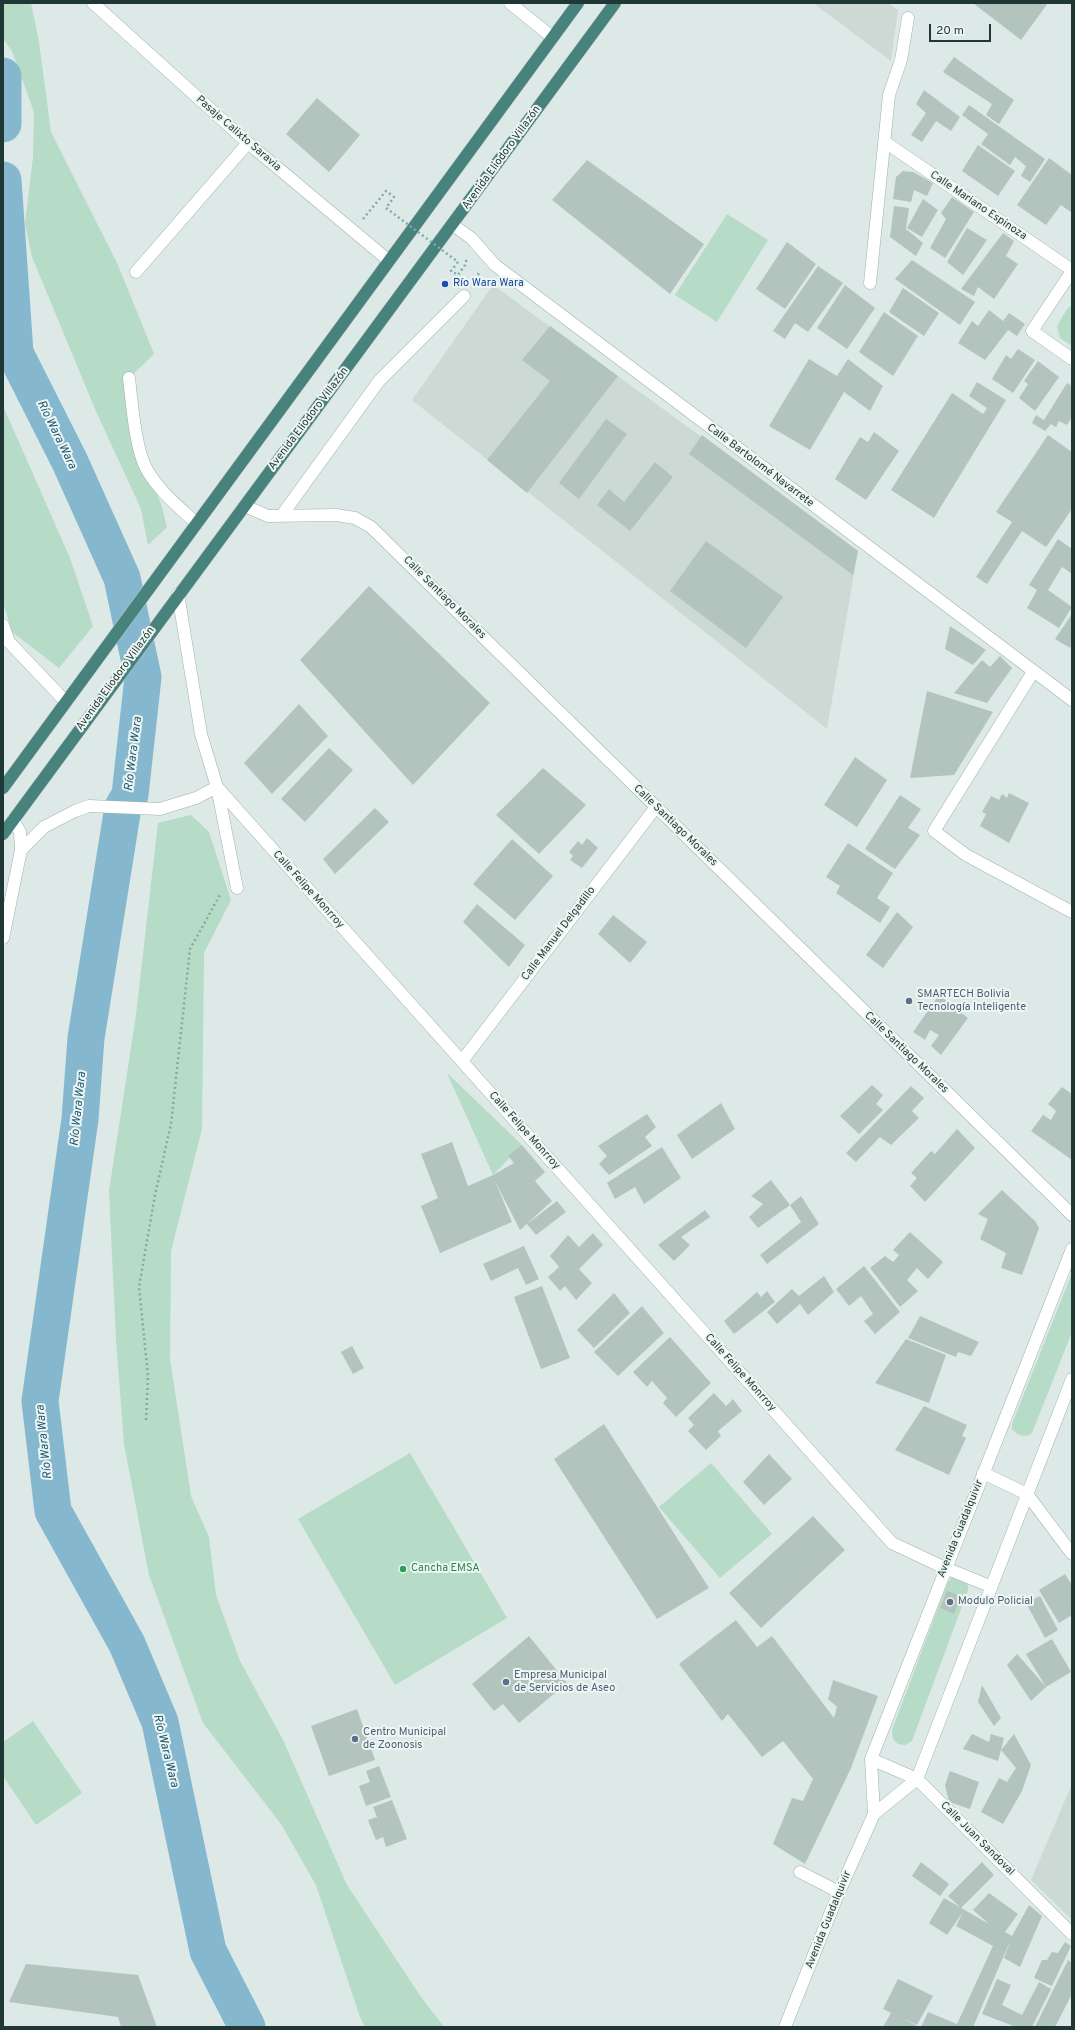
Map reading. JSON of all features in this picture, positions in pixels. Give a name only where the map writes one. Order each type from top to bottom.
[{"type":"highway","points":[[3,788],[94,662],[197,524],[388,260],[578,3]]},
{"type":"highway","name":"Avenida Eliodoro Villazón","points":[[3,834],[178,594],[245,506],[616,3]]},
{"type":"street","name":"Pasaje Calixto Saravia","points":[[93,3],[248,143],[388,260]]},
{"type":"street","points":[[510,3],[552,37]]},
{"type":"street","points":[[870,283],[889,95],[901,60],[908,18]]},
{"type":"street","name":"Calle Mariano Espinoza","points":[[885,142],[1072,271]]},
{"type":"street","points":[[136,272],[248,143]]},
{"type":"street","name":"Calle Bartolomé Navarrete","points":[[453,225],[471,238],[501,270],[1072,700]]},
{"type":"street","points":[[1072,271],[1032,331],[1072,359]]},
{"type":"street","points":[[282,515],[379,381],[464,296]]},
{"type":"street","points":[[129,378],[139,448],[146,469],[159,488],[197,524]]},
{"type":"street","name":"Calle Santiago Morales","points":[[245,506],[268,516],[336,515],[355,518],[370,526],[1072,1214]]},
{"type":"street","name":"Calle Felipe Monrroy","points":[[178,594],[201,734],[217,787],[892,1543],[945,1568],[990,1586]]},
{"type":"street","points":[[3,625],[9,642],[66,701]]},
{"type":"street","points":[[1033,672],[934,831],[966,855],[1072,912]]},
{"type":"street","points":[[21,850],[44,827],[76,811],[90,806],[160,809],[196,798],[217,787],[238,888]]},
{"type":"street","name":"Calle Manuel Delgadillo","points":[[462,1061],[656,807]]},
{"type":"street","points":[[3,938],[21,850],[20,832],[13,820]]},
{"type":"street","name":"Avenida Guadalquivir","points":[[874,1814],[871,1759],[1072,1248]]},
{"type":"street","points":[[917,1779],[990,1586],[1072,1379]]},
{"type":"street","points":[[983,1473],[1027,1494],[1072,1554]]},
{"type":"street","name":"Calle Juan Sandoval","points":[[871,1759],[917,1779],[1072,1934]]},
{"type":"street","name":"Avenida Guadalquivir","points":[[786,2027],[839,1892],[874,1814],[917,1779]]},
{"type":"street","points":[[800,1872],[839,1892]]},
{"type":"path","points":[[353,232],[386,191],[394,197],[386,208],[458,262],[451,271],[458,275],[466,265]]},
{"type":"path","points":[[464,296],[489,258]]},
{"type":"path","points":[[146,1420],[148,1376],[140,1287],[156,1196],[171,1124],[190,949],[234,870]]},
{"type":"shaded area","points":[[813,3],[888,3],[898,10],[891,61]]},
{"type":"shaded area","points":[[493,285],[858,551],[827,729],[412,400]]},
{"type":"shaded area","points":[[1072,1784],[1072,1920],[1031,1880]]},
{"type":"green space","points":[[3,3],[31,3],[39,42],[51,132],[118,265],[154,354],[128,379],[143,463],[161,504],[167,527],[148,545],[141,509],[95,409],[32,257],[25,224],[33,157],[34,112],[12,51],[3,39]]},
{"type":"green space","points":[[727,214],[768,240],[717,322],[675,295]]},
{"type":"green space","points":[[1072,305],[1072,346],[1060,338],[1057,326],[1067,309]]},
{"type":"green space","points":[[3,406],[70,558],[93,626],[59,668],[12,632],[3,602]]},
{"type":"green space","points":[[191,815],[209,832],[231,900],[204,953],[202,1129],[171,1251],[170,1359],[191,1496],[209,1537],[216,1595],[240,1661],[283,1740],[347,1885],[421,1997],[444,2027],[365,2027],[360,2017],[316,1885],[281,1824],[203,1723],[149,1575],[124,1444],[116,1340],[109,1191],[136,1015],[158,823]]},
{"type":"green space","points":[[447,1073],[522,1145],[493,1175]]},
{"type":"green space","points":[[1072,1273],[1072,1332],[1032,1433],[1027,1436],[1022,1436],[1012,1429],[1012,1424]]},
{"type":"green space","name":"Cancha EMSA","points":[[410,1453],[507,1618],[395,1685],[298,1519]]},
{"type":"green space","points":[[711,1463],[772,1534],[720,1578],[659,1507]]},
{"type":"green space","points":[[952,1577],[965,1581],[968,1585],[968,1590],[912,1741],[905,1745],[898,1744],[893,1739],[892,1730],[948,1582]]},
{"type":"green space","points":[[33,1721],[82,1793],[36,1825],[3,1776],[3,1742]]},
{"type":"building","points":[[973,3],[1048,3],[1021,40]]},
{"type":"building","points":[[954,57],[1014,100],[999,124],[986,115],[992,104],[943,72]]},
{"type":"building","points":[[924,90],[960,117],[951,131],[936,121],[922,142],[911,135],[926,113],[916,104]]},
{"type":"building","points":[[317,98],[360,135],[329,172],[286,134]]},
{"type":"building","points":[[969,105],[1045,159],[1030,182],[1021,176],[1026,166],[1015,157],[1010,165],[981,144],[988,134],[962,115]]},
{"type":"building","points":[[978,145],[1015,171],[998,196],[962,171]]},
{"type":"building","points":[[1049,158],[1072,175],[1072,213],[1061,205],[1046,225],[1017,205]]},
{"type":"building","points":[[587,160],[704,244],[670,294],[552,200]]},
{"type":"building","points":[[903,171],[913,172],[933,183],[927,196],[914,190],[911,202],[893,199],[896,177]]},
{"type":"building","points":[[952,197],[974,212],[945,258],[930,248],[946,219],[941,213]]},
{"type":"building","points":[[923,199],[938,210],[922,237],[907,228]]},
{"type":"building","points":[[894,206],[909,208],[906,229],[923,243],[916,256],[890,237]]},
{"type":"building","points":[[967,228],[987,240],[963,275],[947,262]]},
{"type":"building","points":[[1003,233],[1014,241],[1006,256],[1018,264],[994,299],[978,287],[974,296],[961,289]]},
{"type":"building","points":[[787,242],[816,264],[785,309],[756,289]]},
{"type":"building","points":[[912,260],[975,302],[960,325],[895,279]]},
{"type":"building","points":[[818,266],[843,283],[808,332],[795,323],[785,339],[773,331]]},
{"type":"building","points":[[845,285],[875,308],[847,349],[817,328]]},
{"type":"building","points":[[903,288],[939,313],[924,336],[889,312]]},
{"type":"building","points":[[989,310],[1003,321],[1009,313],[1025,324],[1017,336],[1008,330],[985,360],[958,343],[972,321],[978,326]]},
{"type":"building","points":[[884,312],[918,336],[893,376],[859,352]]},
{"type":"building","points":[[550,326],[618,376],[527,493],[487,460],[550,381],[522,360]]},
{"type":"building","points":[[1018,349],[1035,360],[1013,393],[992,379],[1006,355],[1011,359]]},
{"type":"building","points":[[809,359],[837,376],[848,359],[883,386],[870,411],[844,392],[810,450],[769,426]]},
{"type":"building","points":[[1038,361],[1059,377],[1035,411],[1019,398],[1028,384],[1024,381]]},
{"type":"building","points":[[977,382],[1006,400],[934,518],[891,490],[952,393],[983,414],[987,408],[969,396]]},
{"type":"building","points":[[1067,383],[1072,386],[1072,417],[1067,425],[1059,421],[1056,427],[1051,424],[1045,431],[1032,423],[1036,415],[1044,420]]},
{"type":"building","points":[[606,419],[627,434],[579,499],[559,483]]},
{"type":"building","points":[[874,432],[899,451],[866,500],[835,479],[860,437],[868,442]]},
{"type":"building","points":[[702,435],[858,551],[853,575],[689,454]]},
{"type":"building","points":[[1048,435],[1072,452],[1072,509],[1046,547],[1022,531],[987,584],[976,577],[1012,522],[996,512]]},
{"type":"building","points":[[655,462],[673,477],[630,531],[597,505],[609,489],[624,502]]},
{"type":"building","points":[[1058,539],[1072,549],[1072,574],[1062,567],[1048,590],[1072,607],[1059,628],[1027,608],[1037,590],[1029,585]]},
{"type":"building","points":[[706,541],[783,597],[746,648],[670,591]]},
{"type":"building","points":[[369,586],[490,703],[413,785],[300,660]]},
{"type":"building","points":[[1072,614],[1072,645],[1070,648],[1055,639]]},
{"type":"building","points":[[950,626],[986,650],[973,665],[945,649]]},
{"type":"building","points":[[1000,656],[1012,668],[987,703],[954,693],[982,660],[990,667]]},
{"type":"building","points":[[927,691],[993,712],[954,775],[910,778]]},
{"type":"building","points":[[299,704],[328,736],[272,794],[244,763]]},
{"type":"building","points":[[329,748],[353,770],[305,822],[281,799]]},
{"type":"building","points":[[855,757],[887,780],[857,827],[824,805]]},
{"type":"building","points":[[543,768],[586,805],[539,854],[496,815]]},
{"type":"building","points":[[1009,793],[1029,803],[1009,843],[980,826],[986,814],[982,812],[991,796],[999,800],[1002,794],[1007,798]]},
{"type":"building","points":[[900,795],[921,809],[908,828],[920,835],[895,869],[865,849]]},
{"type":"building","points":[[375,808],[389,822],[335,874],[323,859]]},
{"type":"building","points":[[587,838],[598,848],[582,868],[570,860],[573,856],[569,852],[578,841],[582,845]]},
{"type":"building","points":[[512,839],[553,876],[515,920],[473,884]]},
{"type":"building","points":[[848,843],[893,873],[877,898],[890,907],[880,923],[836,893],[840,886],[826,877]]},
{"type":"building","points":[[477,904],[525,945],[509,967],[463,922]]},
{"type":"building","points":[[897,912],[913,927],[883,968],[866,955]]},
{"type":"building","points":[[613,915],[647,942],[630,963],[598,934]]},
{"type":"building","points":[[939,995],[968,1018],[941,1055],[931,1046],[939,1035],[930,1030],[925,1040],[913,1032]]},
{"type":"building","points":[[872,1085],[883,1095],[876,1104],[883,1110],[859,1134],[840,1116]]},
{"type":"building","points":[[911,1086],[924,1098],[912,1111],[919,1118],[891,1145],[880,1137],[856,1162],[846,1153]]},
{"type":"building","points":[[1062,1087],[1072,1094],[1072,1160],[1031,1131],[1043,1115],[1051,1120],[1056,1111],[1048,1104]]},
{"type":"building","points":[[721,1103],[735,1129],[692,1159],[677,1135]]},
{"type":"building","points":[[647,1114],[656,1127],[645,1137],[652,1146],[609,1175],[599,1164],[607,1156],[598,1146]]},
{"type":"building","points":[[957,1129],[975,1148],[925,1202],[910,1186],[917,1178],[911,1173],[931,1151],[935,1154]]},
{"type":"building","points":[[452,1142],[468,1186],[493,1175],[514,1163],[508,1156],[522,1145],[545,1172],[535,1181],[552,1201],[520,1230],[495,1181],[512,1222],[440,1253],[421,1206],[438,1198],[421,1154]]},
{"type":"building","points":[[662,1147],[681,1178],[644,1204],[635,1187],[615,1199],[607,1183]]},
{"type":"building","points":[[771,1180],[790,1205],[758,1228],[749,1217],[763,1204],[751,1196]]},
{"type":"building","points":[[1002,1190],[1035,1221],[1039,1228],[1022,1275],[1001,1268],[1006,1253],[980,1239],[988,1219],[978,1214]]},
{"type":"building","points":[[801,1196],[819,1224],[767,1264],[760,1255],[801,1222],[790,1205]]},
{"type":"building","points":[[557,1201],[566,1212],[536,1235],[527,1224]]},
{"type":"building","points":[[705,1210],[710,1217],[681,1237],[690,1245],[674,1261],[658,1245]]},
{"type":"building","points":[[910,1232],[943,1262],[928,1279],[917,1268],[907,1280],[918,1291],[900,1307],[870,1268],[885,1256],[893,1262],[899,1255],[893,1250]]},
{"type":"building","points":[[593,1233],[603,1245],[579,1269],[592,1283],[576,1300],[565,1286],[560,1291],[548,1277],[559,1267],[550,1256],[568,1235],[579,1247]]},
{"type":"building","points":[[524,1246],[539,1279],[526,1285],[518,1268],[491,1281],[483,1264]]},
{"type":"building","points":[[864,1266],[900,1312],[875,1334],[864,1321],[873,1314],[861,1296],[849,1306],[836,1289]]},
{"type":"building","points":[[824,1276],[834,1292],[808,1315],[800,1304],[777,1324],[767,1312],[792,1289],[799,1296]]},
{"type":"building","points":[[542,1286],[570,1358],[541,1369],[514,1297]]},
{"type":"building","points":[[767,1291],[775,1302],[734,1334],[724,1321],[757,1292],[761,1297]]},
{"type":"building","points":[[614,1293],[630,1313],[594,1348],[577,1330]]},
{"type":"building","points":[[642,1306],[664,1333],[618,1376],[594,1352]]},
{"type":"building","points":[[920,1316],[979,1342],[971,1356],[958,1352],[956,1357],[908,1338]]},
{"type":"building","points":[[670,1337],[711,1383],[676,1417],[663,1403],[667,1398],[652,1381],[647,1387],[633,1372]]},
{"type":"building","points":[[906,1339],[946,1355],[929,1403],[875,1383]]},
{"type":"building","points":[[352,1346],[364,1368],[353,1374],[341,1352]]},
{"type":"building","points":[[714,1393],[726,1406],[733,1399],[742,1411],[718,1431],[721,1436],[706,1450],[688,1431],[694,1425],[688,1418]]},
{"type":"building","points":[[924,1406],[967,1425],[962,1436],[966,1438],[949,1475],[895,1450]]},
{"type":"building","points":[[604,1424],[709,1588],[657,1619],[554,1459]]},
{"type":"building","points":[[769,1454],[792,1479],[764,1505],[743,1482]]},
{"type":"building","points":[[813,1516],[845,1550],[761,1628],[729,1593]]},
{"type":"building","points":[[1065,1574],[1072,1585],[1072,1615],[1059,1623],[1039,1590]]},
{"type":"building","name":"Modulo Policial","points":[[947,1591],[961,1596],[954,1614],[940,1608]]},
{"type":"building","points":[[1040,1596],[1058,1630],[1045,1638],[1026,1603]]},
{"type":"building","points":[[736,1620],[757,1647],[772,1636],[834,1718],[837,1707],[828,1699],[833,1680],[878,1696],[851,1768],[805,1864],[773,1844],[792,1798],[803,1801],[813,1779],[783,1741],[762,1757],[728,1714],[722,1721],[679,1664]]},
{"type":"building","points":[[529,1636],[567,1683],[519,1723],[503,1704],[494,1711],[472,1684]]},
{"type":"building","points":[[1052,1639],[1071,1672],[1046,1687],[1026,1654]]},
{"type":"building","points":[[1017,1654],[1046,1687],[1031,1701],[1007,1665]]},
{"type":"building","points":[[982,1685],[1001,1718],[994,1726],[978,1702]]},
{"type":"building","points":[[357,1709],[375,1760],[329,1776],[311,1726]]},
{"type":"building","points":[[972,1734],[989,1742],[991,1734],[1004,1738],[998,1761],[963,1749]]},
{"type":"building","points":[[1014,1734],[1031,1765],[1022,1791],[1003,1824],[981,1812],[999,1778],[1007,1782],[1016,1768],[1001,1750]]},
{"type":"building","points":[[379,1766],[391,1797],[366,1806],[359,1786],[370,1782],[366,1771]]},
{"type":"building","points":[[950,1771],[979,1782],[970,1809],[949,1802],[945,1785]]},
{"type":"building","points":[[392,1800],[407,1839],[386,1847],[383,1837],[376,1840],[368,1820],[377,1817],[373,1807]]},
{"type":"building","points":[[921,1862],[949,1884],[940,1896],[912,1876]]},
{"type":"building","points":[[982,1862],[994,1875],[961,1908],[948,1896]]},
{"type":"building","points":[[989,1893],[1018,1914],[1005,1932],[1012,1936],[1029,1905],[1042,1916],[1020,1967],[1004,1958],[1011,1939],[973,2027],[921,2027],[928,2012],[957,2024],[993,1946],[956,1926],[963,1912],[947,1935],[929,1923],[944,1898],[989,1924],[973,1910]]},
{"type":"building","points":[[1065,1942],[1071,1946],[1052,1986],[1034,1978],[1042,1960],[1047,1960],[1052,1952],[1058,1953]]},
{"type":"building","points":[[1068,1960],[1072,1963],[1072,1994],[1055,2027],[1035,2027]]},
{"type":"building","points":[[26,1964],[138,1975],[157,2027],[121,2027],[118,2017],[9,2002]]},
{"type":"building","points":[[898,1979],[933,1996],[917,2025],[902,2018],[919,2027],[883,2027],[891,2013],[883,2009]]},
{"type":"building","points":[[997,1979],[1011,1985],[1002,2005],[1022,2015],[1039,1982],[1051,1989],[1032,2027],[1016,2027],[982,2014]]},
{"type":"waterway","name":"Río Wara Wara","points":[[3,76],[3,124]]},
{"type":"waterway","name":"Río Wara Wara","points":[[3,180],[15,353],[70,462],[122,578],[143,677],[130,795],[123,807],[86,1038],[80,1119],[40,1401],[53,1511],[127,1644],[160,1722],[208,1951],[247,2027]]},
{"type":"place","name":"Río Wara Wara","points":[[445,284]]},
{"type":"place","name":"SMARTECH Bolivia Tecnología Inteligente","points":[[909,1001]]},
{"type":"place","name":"Cancha EMSA","points":[[403,1569]]},
{"type":"place","name":"Modulo Policial","points":[[950,1602]]},
{"type":"place","name":"Empresa Municipal de Servicios de Aseo","points":[[506,1682]]},
{"type":"place","name":"Centro Municipal de Zoonosis","points":[[355,1739]]}]
